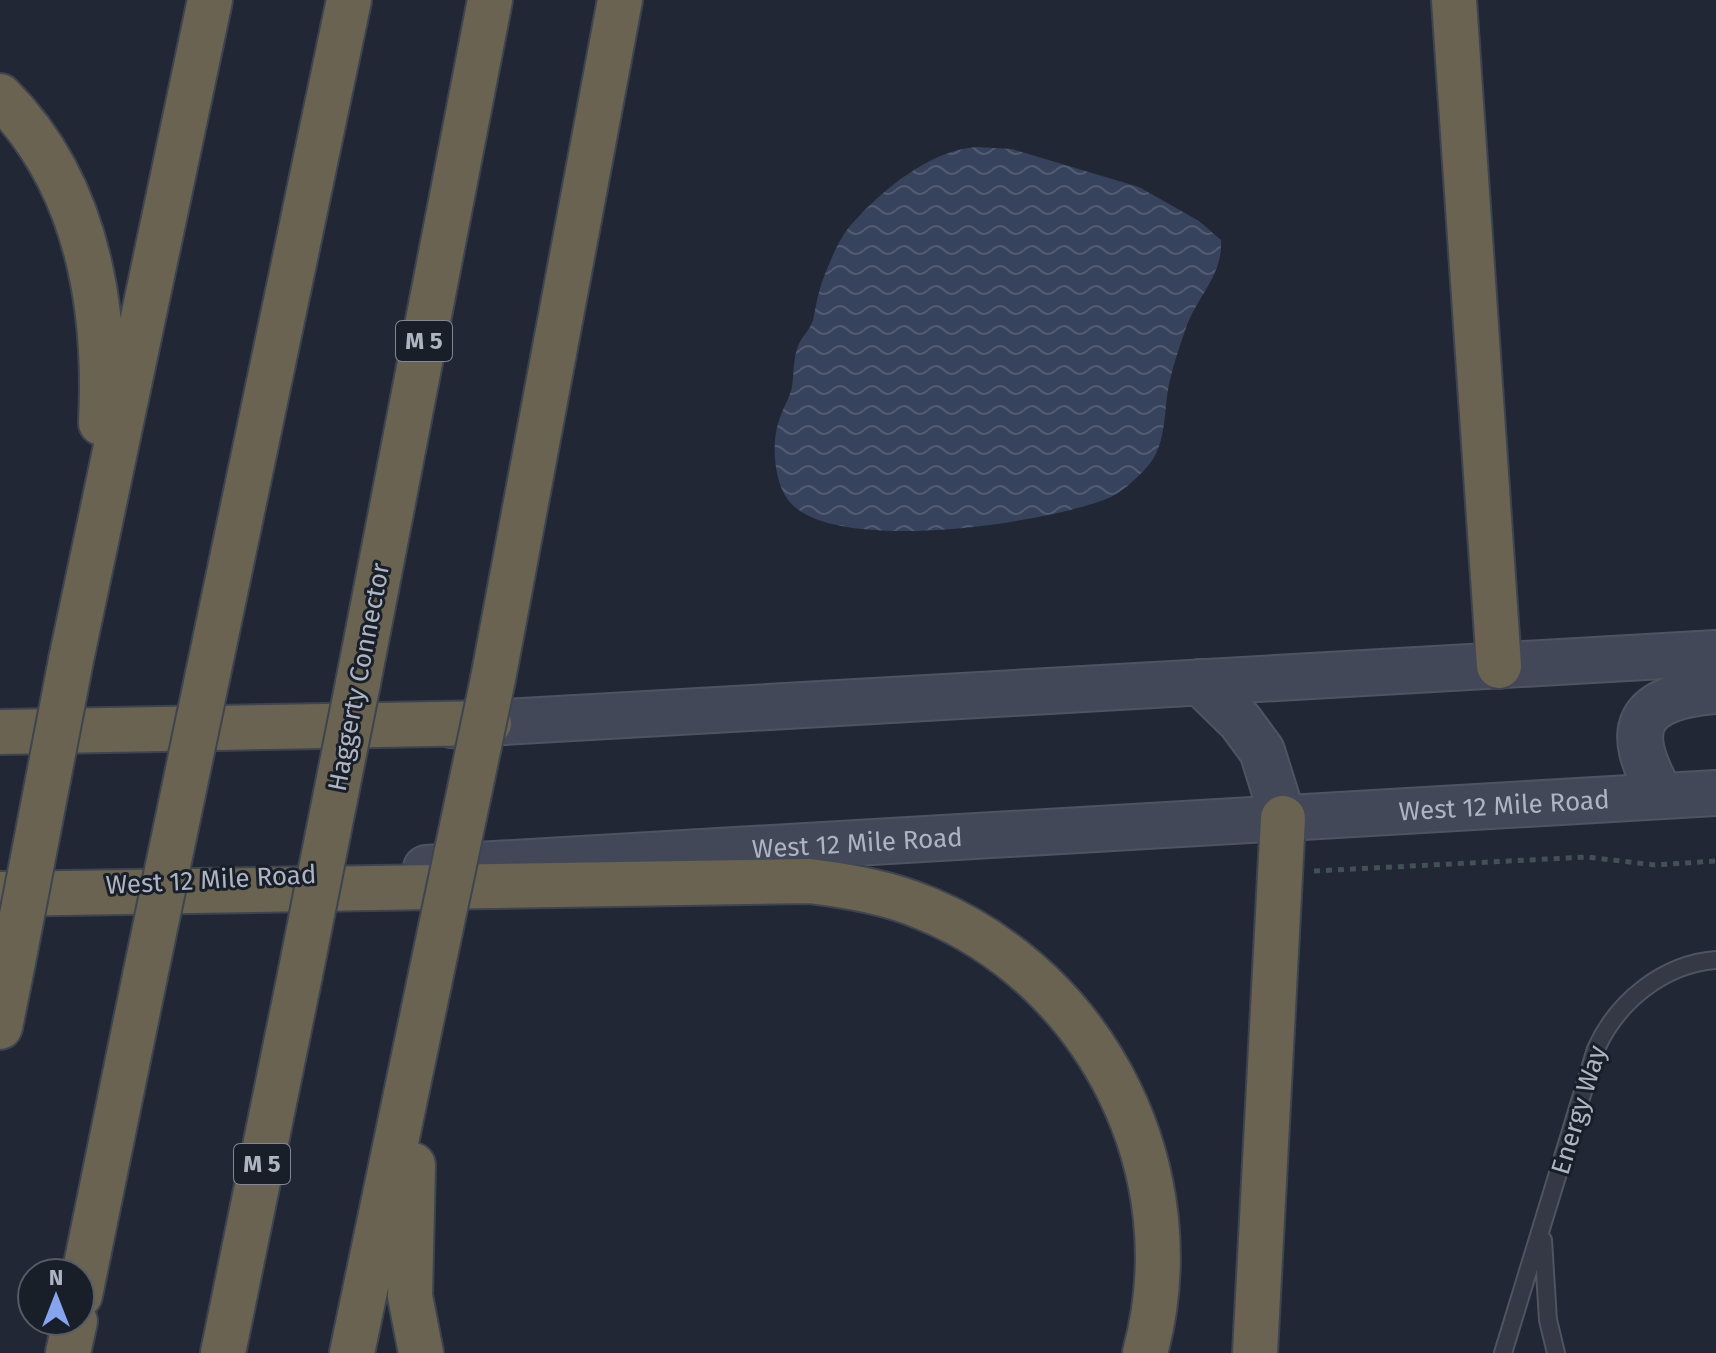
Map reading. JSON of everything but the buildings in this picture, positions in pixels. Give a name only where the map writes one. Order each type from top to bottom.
[{"type":"highway","points":[[0,1027],[71,660],[210,0]]},
{"type":"highway","points":[[88,1257],[349,0]]},
{"type":"highway","name":"Haggerty Connector","points":[[223,1353],[358,683],[490,0]]},
{"type":"highway","points":[[352,1353],[493,679],[620,0]]},
{"type":"highway","points":[[1454,0],[1499,666]]},
{"type":"highway","points":[[0,96],[33,135],[75,210],[95,282],[102,328],[99,452],[71,660]]},
{"type":"highway","points":[[0,732],[489,723]]},
{"type":"highway","points":[[1255,1353],[1283,818]]},
{"type":"highway","points":[[0,893],[809,881],[876,892],[927,908],[997,947],[1058,999],[1099,1052],[1125,1099],[1143,1149],[1157,1215],[1157,1295],[1145,1353]]},
{"type":"highway","points":[[417,1045],[410,1296],[421,1353]]},
{"type":"main road","points":[[0,751],[1716,653]]},
{"type":"main road","points":[[1200,682],[1240,721],[1262,751],[1283,818]]},
{"type":"main road","points":[[1662,796],[1640,756],[1641,730],[1647,716],[1669,697],[1716,691]]},
{"type":"main road","name":"West 12 Mile Road","points":[[0,893],[1716,793]]},
{"type":"lane","name":"Energy Way","points":[[1506,1353],[1596,1049],[1608,1021],[1665,974],[1697,961],[1716,960]]},
{"type":"lane","name":"Energy Way","points":[[1543,1230],[1548,1320],[1556,1353]]},
{"type":"path","points":[[1280,873],[1587,857],[1655,865],[1716,861]]},
{"type":"water","points":[[976,147],[1012,149],[1139,187],[1199,221],[1221,240],[1221,253],[1214,275],[1191,317],[1175,360],[1159,447],[1136,479],[1111,497],[1042,516],[942,530],[891,531],[845,527],[809,516],[786,497],[778,479],[776,435],[792,387],[796,351],[812,324],[821,284],[835,251],[862,213],[907,175],[940,156]]}]
